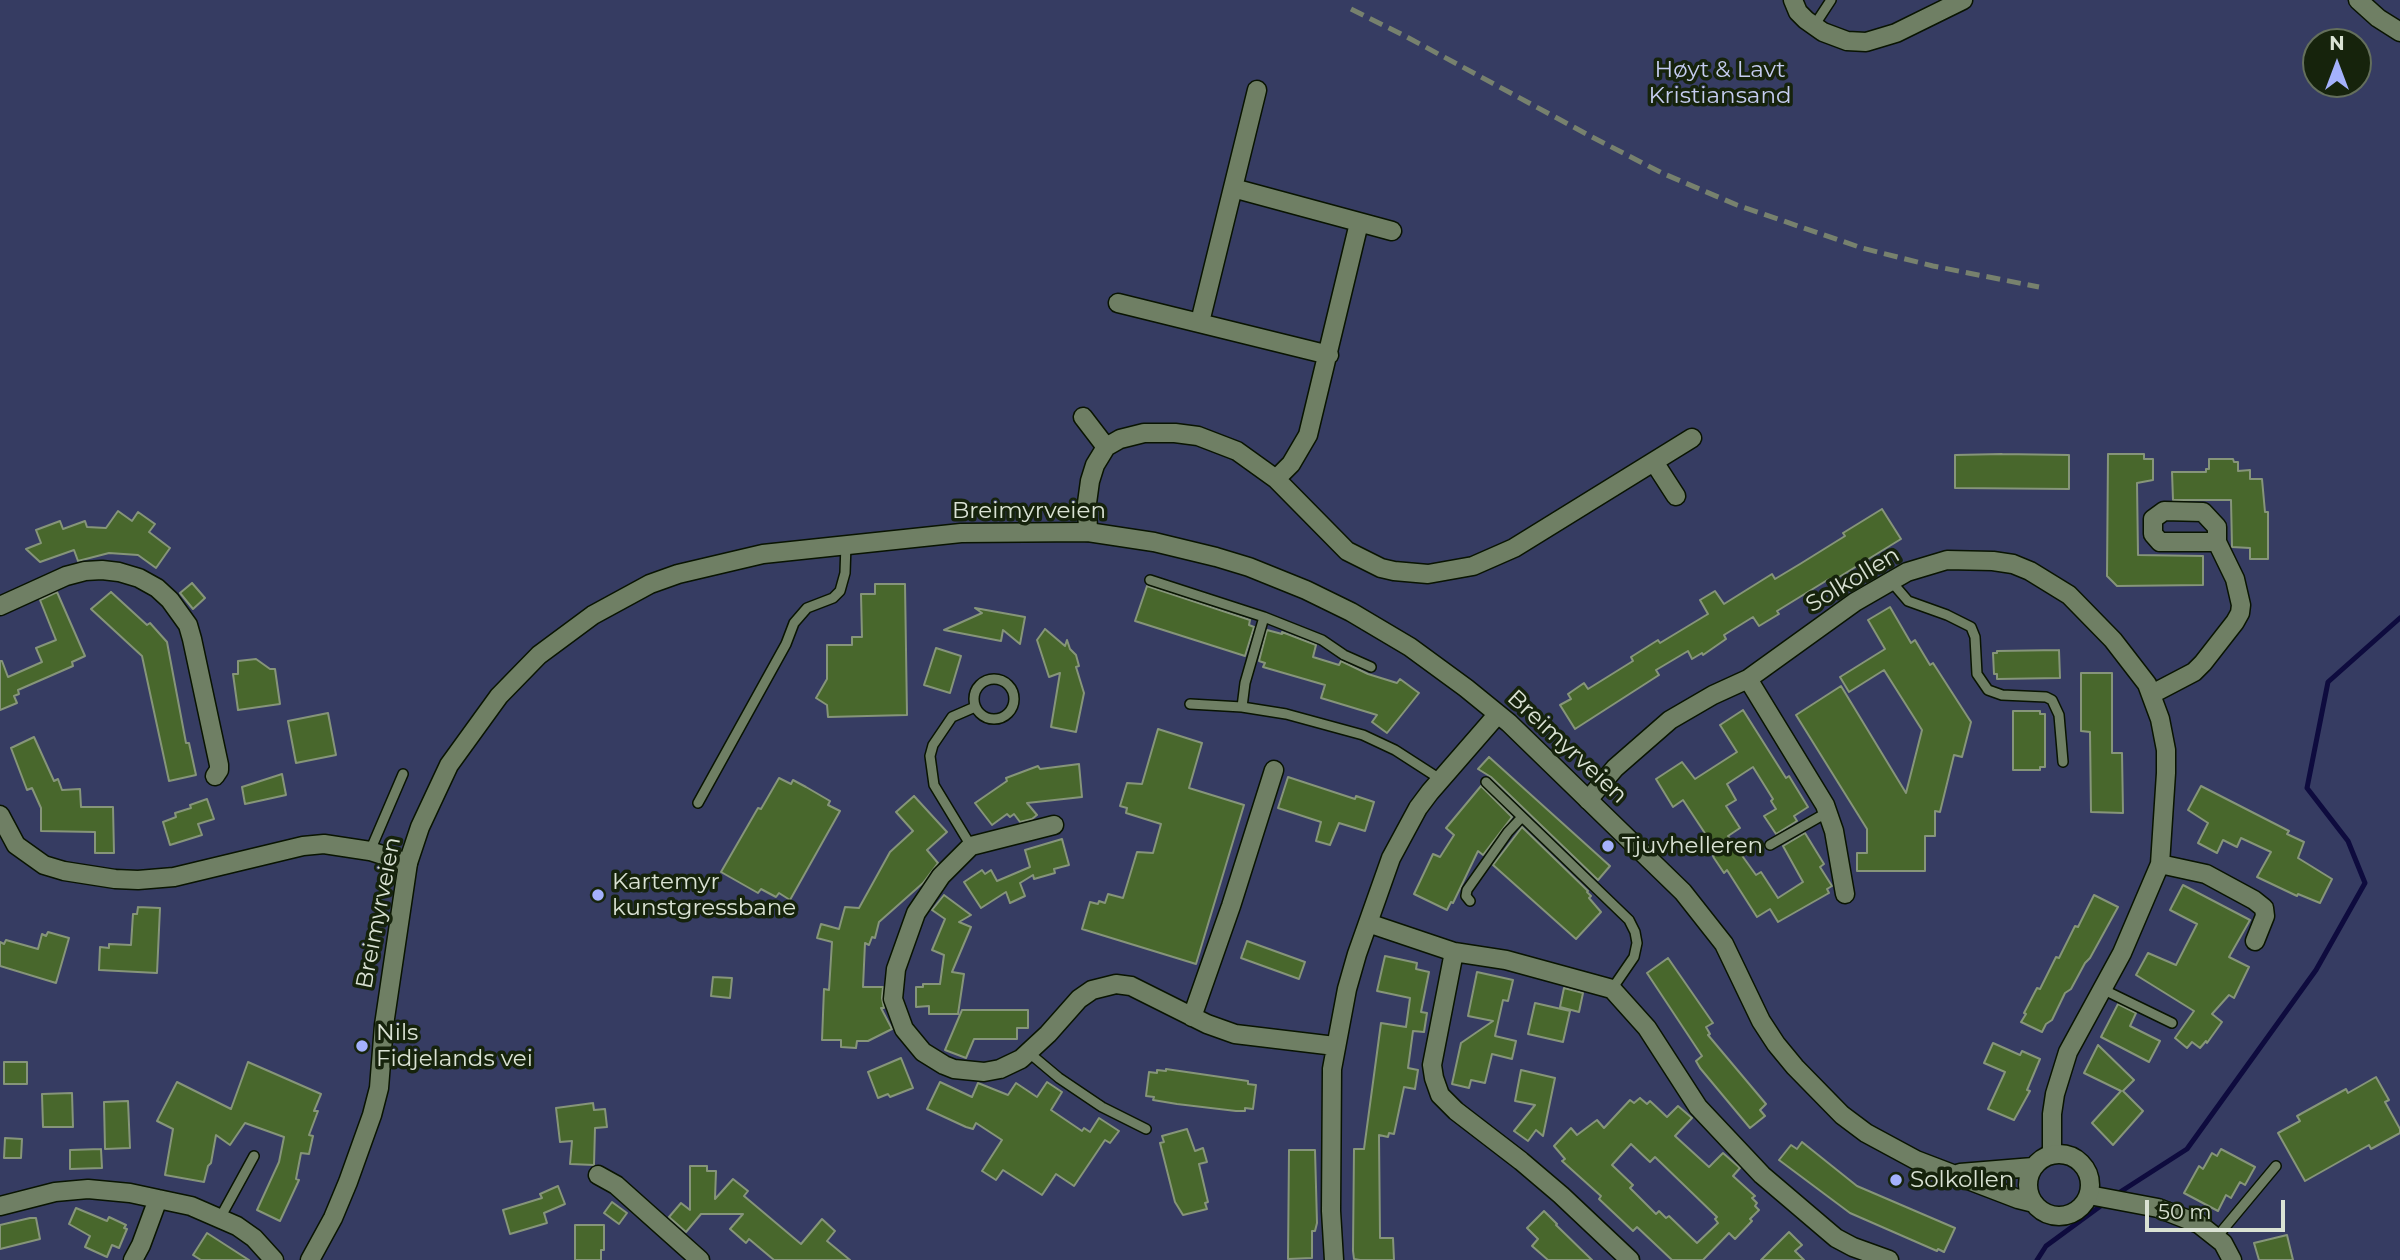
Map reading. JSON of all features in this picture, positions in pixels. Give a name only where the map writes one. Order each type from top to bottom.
[{"type":"street","points":[[1793,0],[1798,12],[1831,37],[1866,42],[1896,33],[1963,0]]},
{"type":"street","points":[[2358,0],[2400,33]]},
{"type":"street","points":[[1200,322],[1257,90]]},
{"type":"street","points":[[1233,188],[1392,231]]},
{"type":"street","points":[[1276,479],[1290,464],[1308,435],[1359,223]]},
{"type":"street","points":[[1118,303],[1329,355]]},
{"type":"street","points":[[1083,417],[1106,447]]},
{"type":"street","points":[[1088,532],[1087,503],[1090,481],[1095,465],[1106,447],[1120,439],[1144,433],[1175,433],[1198,436],[1237,451],[1276,479],[1346,551],[1381,568],[1428,574],[1473,566],[1514,548],[1692,438]]},
{"type":"street","points":[[1654,462],[1676,496]]},
{"type":"street","name":"Breimyrveien","points":[[310,1260],[338,1206],[364,1138],[379,1088],[384,1025],[408,863],[432,799],[449,765],[499,696],[539,654],[563,636],[625,597],[678,574],[753,555],[961,533],[1088,532],[1154,542],[1216,557],[1306,590],[1351,612],[1410,647],[1466,688],[1522,735],[1664,871],[1724,944],[1761,1021],[1776,1044],[1842,1115],[1887,1146],[1929,1165],[2034,1203]]},
{"type":"street","points":[[2152,694],[2194,672],[2240,613],[2241,605],[2235,579],[2217,542]]},
{"type":"street","name":"Solkollen","points":[[1588,800],[1615,768],[1657,729],[1690,708],[1748,680],[1890,580],[1928,564],[1947,560],[1993,561],[2013,564],[2030,571],[2069,595],[2130,661],[2152,694],[2165,750],[2165,800],[2160,864],[2122,953],[2068,1052],[2061,1072],[2052,1114],[2052,1154]]},
{"type":"street","points":[[0,606],[66,576],[85,571],[119,572],[139,578],[158,589],[170,600],[188,625],[219,765],[215,776]]},
{"type":"street","points":[[1748,680],[1816,787],[1828,811],[1845,894]]},
{"type":"street","points":[[1334,1260],[1332,1069],[1347,989],[1391,858],[1418,808],[1497,715]]},
{"type":"street","points":[[1192,1017],[1274,770]]},
{"type":"street","points":[[0,815],[16,845],[44,865],[115,879],[174,877],[303,846],[324,844],[370,851],[408,863]]},
{"type":"street","points":[[1055,825],[971,846],[930,890],[909,929],[893,985],[893,999],[904,1029],[923,1052],[944,1066],[954,1069],[984,1072],[1000,1069],[1021,1059],[1079,999],[1104,986],[1116,984],[1130,986],[1192,1017],[1235,1034],[1335,1046]]},
{"type":"street","points":[[2160,864],[2206,874],[2264,908],[2265,916],[2255,941]]},
{"type":"street","points":[[1368,923],[1454,952],[1506,960],[1612,989],[1647,1028],[1698,1107],[1762,1175],[1836,1238],[1889,1260]]},
{"type":"street","points":[[1454,952],[1432,1065],[1433,1078],[1440,1095],[1456,1111],[1561,1195],[1630,1260]]},
{"type":"street","points":[[2052,1154],[2071,1156],[2085,1167],[2089,1176],[2089,1195],[2077,1210],[2059,1216],[2040,1210],[2034,1203],[2028,1185],[2033,1167],[2052,1154]]},
{"type":"street","name":"Breimyrveien","points":[[1956,1174],[2033,1167]]},
{"type":"street","points":[[598,1175],[616,1185],[699,1260]]},
{"type":"street","points":[[0,1206],[55,1192],[88,1189],[130,1193],[191,1206],[220,1217],[254,1238],[274,1260]]},
{"type":"street","points":[[2089,1195],[2177,1214],[2199,1224],[2223,1243],[2232,1260]]},
{"type":"street","points":[[133,1260],[158,1199]]},
{"type":"lane","points":[[1814,26],[1831,0]]},
{"type":"lane","points":[[698,803],[786,644],[794,623],[807,608],[833,598],[840,591],[845,573],[846,544]]},
{"type":"lane","points":[[1150,580],[1264,617],[1322,640],[1344,655],[1371,667]]},
{"type":"lane","points":[[1890,580],[1908,601],[1971,627],[1975,637],[1977,674],[1988,690],[2002,695],[2046,697],[2052,700],[2059,715],[2063,762]]},
{"type":"lane","points":[[1242,707],[1248,671],[1264,617]]},
{"type":"lane","points":[[986,680],[1005,682],[1013,692],[1011,711],[1002,718],[983,717],[975,708],[976,689],[986,680]]},
{"type":"lane","points":[[1190,704],[1242,707],[1310,720],[1363,735],[1395,750],[1440,779]]},
{"type":"lane","points":[[971,846],[940,797],[931,777],[930,756],[933,745],[952,716],[975,708]]},
{"type":"lane","points":[[370,851],[403,774]]},
{"type":"lane","points":[[1486,782],[1629,920],[1637,943],[1634,957],[1612,989]]},
{"type":"lane","points":[[1770,845],[1828,811]]},
{"type":"lane","points":[[1470,901],[1466,896],[1467,890],[1508,832],[1522,817]]},
{"type":"lane","points":[[2102,989],[2172,1023]]},
{"type":"lane","points":[[1028,1052],[1059,1078],[1102,1107],[1146,1129]]},
{"type":"lane","points":[[220,1217],[254,1156]]},
{"type":"lane","points":[[2216,1238],[2276,1166]]},
{"type":"green space","name":"Høyt & Lavt Kristiansand","points":[[0,0],[2400,0],[2400,1260],[0,1260]]},
{"type":"building","points":[[2108,454],[2144,454],[2144,459],[2153,459],[2153,480],[2137,483],[2138,555],[2203,556],[2203,585],[2117,586],[2107,576]]},
{"type":"building","points":[[1955,455],[2069,455],[2069,489],[1955,488]]},
{"type":"building","points":[[2209,459],[2233,459],[2238,462],[2238,471],[2250,470],[2250,479],[2262,479],[2265,512],[2268,512],[2268,559],[2250,559],[2250,548],[2232,547],[2231,500],[2173,500],[2172,472],[2206,472],[2206,469],[2209,469]]},
{"type":"building","points":[[1882,509],[1901,539],[1831,582],[1829,579],[1777,611],[1779,614],[1759,626],[1753,617],[1724,635],[1726,639],[1703,655],[1702,653],[1692,659],[1688,651],[1656,670],[1659,675],[1575,729],[1560,705],[1571,699],[1568,694],[1584,683],[1588,689],[1633,661],[1631,657],[1658,640],[1660,643],[1708,614],[1700,600],[1715,591],[1724,604],[1772,574],[1775,579],[1845,536],[1843,533]]},
{"type":"building","points":[[118,511],[132,521],[138,512],[155,524],[149,532],[170,548],[156,568],[138,555],[109,553],[78,561],[74,550],[40,562],[26,549],[41,543],[36,530],[60,521],[63,529],[85,521],[87,527],[106,528]]},
{"type":"building","points":[[192,583],[205,598],[193,609],[180,593]]},
{"type":"building","points":[[875,584],[905,584],[907,715],[828,717],[827,705],[816,698],[827,679],[827,645],[852,645],[852,637],[862,637],[861,594],[875,594]]},
{"type":"building","points":[[1147,586],[1250,620],[1249,625],[1254,627],[1245,656],[1135,621]]},
{"type":"building","points":[[57,592],[85,656],[72,662],[73,666],[18,690],[19,694],[14,696],[17,703],[0,710],[0,661],[8,677],[42,662],[36,648],[56,640],[40,600]]},
{"type":"building","points":[[111,592],[147,625],[150,623],[167,642],[186,743],[189,743],[196,775],[169,781],[142,656],[91,609]]},
{"type":"building","points":[[1890,607],[1911,643],[1915,640],[1930,665],[1933,663],[1971,722],[1962,757],[1954,755],[1940,812],[1935,811],[1935,836],[1925,836],[1925,871],[1857,871],[1857,853],[1867,853],[1867,829],[1796,715],[1841,686],[1906,793],[1922,730],[1884,670],[1849,692],[1840,677],[1885,649],[1868,620]]},
{"type":"building","points":[[975,608],[1025,617],[1020,644],[1003,630],[1001,641],[944,630],[982,613]]},
{"type":"building","points":[[1045,629],[1065,646],[1067,640],[1076,655],[1079,666],[1076,667],[1084,693],[1076,732],[1051,727],[1060,673],[1049,677],[1037,640]]},
{"type":"building","points":[[1267,630],[1282,632],[1316,645],[1313,657],[1339,665],[1341,661],[1368,674],[1397,683],[1400,679],[1419,693],[1387,733],[1372,722],[1377,715],[1321,698],[1325,685],[1263,667],[1265,663],[1259,661]]},
{"type":"building","points":[[936,648],[961,656],[950,693],[924,685]]},
{"type":"building","points":[[2059,650],[2060,678],[1997,679],[1997,674],[1994,674],[1993,653],[1997,651]]},
{"type":"building","points":[[256,659],[270,669],[275,669],[280,704],[238,710],[233,674],[238,674],[238,661]]},
{"type":"building","points":[[2081,673],[2112,673],[2112,753],[2122,753],[2123,813],[2091,812],[2090,732],[2081,731]]},
{"type":"building","points":[[1743,710],[1786,778],[1789,776],[1808,807],[1794,816],[1797,821],[1776,834],[1764,816],[1776,809],[1771,801],[1773,799],[1753,767],[1727,784],[1736,800],[1726,806],[1740,828],[1728,836],[1756,875],[1761,872],[1778,898],[1803,882],[1783,846],[1805,833],[1824,864],[1820,867],[1832,886],[1827,889],[1829,893],[1778,922],[1770,909],[1757,917],[1727,870],[1724,873],[1714,858],[1718,853],[1683,800],[1673,807],[1656,779],[1682,762],[1695,779],[1737,752],[1720,725]]},
{"type":"building","points":[[2013,711],[2040,711],[2040,714],[2045,714],[2045,767],[2040,767],[2040,770],[2013,770]]},
{"type":"building","points":[[328,713],[336,755],[296,763],[288,721]]},
{"type":"building","points":[[1158,729],[1202,743],[1189,788],[1244,805],[1196,964],[1082,929],[1090,902],[1105,903],[1108,894],[1123,898],[1137,852],[1153,853],[1161,824],[1126,813],[1127,808],[1120,806],[1127,783],[1142,784]]},
{"type":"building","points":[[34,737],[54,781],[58,779],[62,790],[80,789],[81,807],[113,807],[114,853],[95,853],[95,832],[41,831],[41,808],[32,788],[27,790],[11,748]]},
{"type":"building","points":[[1489,757],[1610,866],[1598,880],[1491,777],[1478,769]]},
{"type":"building","points":[[1079,764],[1082,797],[1027,803],[1037,815],[1032,819],[1020,822],[1014,814],[1010,817],[1007,814],[992,825],[975,803],[1007,781],[1006,778],[1038,766],[1040,769]]},
{"type":"building","points":[[282,774],[286,795],[245,804],[242,787]]},
{"type":"building","points":[[1288,777],[1355,799],[1356,796],[1374,802],[1365,831],[1339,823],[1330,845],[1316,841],[1321,822],[1278,808]]},
{"type":"building","points":[[779,778],[791,784],[793,780],[806,787],[830,801],[828,805],[840,811],[790,900],[779,893],[776,897],[761,889],[758,893],[721,872],[758,808],[761,809]]},
{"type":"building","points":[[1481,786],[1512,817],[1483,855],[1478,851],[1447,910],[1414,894],[1433,854],[1440,857],[1454,835],[1446,828]]},
{"type":"building","points":[[2201,786],[2289,831],[2287,834],[2304,842],[2298,858],[2332,879],[2320,903],[2298,894],[2297,896],[2257,877],[2271,852],[2241,838],[2237,847],[2223,840],[2217,853],[2198,843],[2208,823],[2188,810]]},
{"type":"building","points":[[914,796],[947,832],[927,850],[938,863],[923,883],[879,922],[875,938],[872,937],[869,945],[865,943],[863,987],[883,987],[884,1008],[881,1008],[892,1029],[868,1041],[857,1041],[856,1048],[841,1047],[841,1040],[822,1040],[824,989],[829,990],[832,942],[817,938],[821,924],[839,929],[845,907],[859,908],[890,852],[913,831],[896,812]]},
{"type":"building","points":[[207,799],[214,819],[198,824],[202,835],[170,845],[163,822],[176,817],[175,813],[191,808],[190,805]]},
{"type":"building","points":[[1522,827],[1588,891],[1591,896],[1589,898],[1601,912],[1576,939],[1493,865]]},
{"type":"building","points":[[1062,839],[1069,865],[1054,869],[1055,873],[1034,879],[1033,875],[1020,883],[1025,896],[1010,903],[1006,892],[981,908],[964,882],[982,870],[985,874],[991,870],[997,881],[1030,867],[1025,850]]},
{"type":"building","points":[[2183,885],[2250,920],[2229,957],[2249,967],[2234,998],[2229,995],[2212,1014],[2222,1022],[2207,1043],[2206,1041],[2200,1048],[2192,1042],[2187,1048],[2175,1038],[2194,1011],[2136,975],[2148,953],[2176,965],[2197,924],[2170,910]]},
{"type":"building","points":[[944,895],[971,915],[959,922],[971,927],[952,972],[964,974],[958,1014],[929,1014],[929,1006],[916,1007],[916,987],[923,987],[923,984],[940,984],[944,955],[932,950],[945,919],[932,910]]},
{"type":"building","points":[[2094,895],[2118,907],[2090,958],[2042,1032],[2021,1022],[2026,1014],[2024,1013],[2056,957],[2059,958],[2075,926],[2078,927]]},
{"type":"building","points":[[138,907],[160,908],[157,973],[99,970],[100,947],[109,948],[109,944],[131,945],[133,914],[137,914]]},
{"type":"building","points":[[48,932],[69,938],[56,983],[0,966],[0,942],[4,944],[6,940],[38,949],[42,934],[46,936]]},
{"type":"building","points":[[1247,941],[1305,962],[1299,979],[1241,958]]},
{"type":"building","points":[[1385,956],[1417,963],[1416,969],[1429,972],[1421,1012],[1427,1013],[1424,1032],[1413,1031],[1408,1068],[1418,1070],[1415,1089],[1404,1087],[1394,1134],[1389,1133],[1388,1137],[1379,1135],[1380,1238],[1393,1238],[1394,1260],[1360,1260],[1354,1259],[1353,1251],[1354,1149],[1364,1149],[1381,1023],[1406,1027],[1410,998],[1377,991]]},
{"type":"building","points":[[1668,958],[1713,1023],[1706,1027],[1710,1034],[1708,1035],[1766,1104],[1760,1110],[1765,1116],[1750,1128],[1700,1068],[1696,1061],[1702,1056],[1647,973]]},
{"type":"building","points":[[1477,972],[1513,980],[1508,1001],[1503,1000],[1495,1036],[1516,1041],[1512,1059],[1492,1054],[1485,1083],[1471,1080],[1469,1088],[1452,1084],[1461,1043],[1493,1021],[1468,1016]]},
{"type":"building","points":[[713,977],[732,978],[730,998],[711,996]]},
{"type":"building","points":[[1564,988],[1583,993],[1579,1012],[1560,1007]]},
{"type":"building","points":[[1535,1003],[1570,1011],[1563,1042],[1528,1034]]},
{"type":"building","points":[[2118,1004],[2136,1013],[2130,1026],[2160,1041],[2149,1062],[2101,1037]]},
{"type":"building","points":[[962,1010],[1028,1010],[1028,1028],[1017,1028],[1017,1039],[974,1039],[966,1058],[945,1050]]},
{"type":"building","points":[[1993,1043],[2020,1055],[2022,1051],[2040,1059],[2027,1090],[2030,1091],[2014,1120],[1988,1109],[2005,1072],[1984,1063]]},
{"type":"building","points":[[2098,1045],[2134,1080],[2123,1091],[2143,1111],[2113,1145],[2092,1123],[2121,1091],[2084,1073]]},
{"type":"building","points":[[901,1058],[913,1088],[890,1097],[888,1094],[878,1098],[868,1072]]},
{"type":"building","points":[[4,1062],[27,1062],[27,1084],[4,1084]]},
{"type":"building","points":[[248,1062],[321,1094],[309,1135],[313,1136],[309,1154],[301,1153],[296,1179],[299,1180],[280,1221],[257,1210],[279,1162],[284,1137],[245,1123],[230,1145],[216,1135],[204,1182],[165,1175],[173,1129],[157,1121],[177,1082],[231,1109]]},
{"type":"building","points":[[1157,1070],[1248,1081],[1248,1084],[1256,1085],[1253,1109],[1236,1111],[1177,1104],[1153,1100],[1154,1097],[1146,1096],[1149,1072],[1157,1073]]},
{"type":"building","points":[[1521,1070],[1555,1078],[1543,1136],[1536,1130],[1528,1141],[1514,1131],[1535,1105],[1515,1101]]},
{"type":"building","points":[[2376,1077],[2389,1100],[2385,1102],[2400,1133],[2371,1149],[2369,1145],[2305,1181],[2278,1133],[2300,1121],[2297,1116],[2346,1089],[2348,1093]]},
{"type":"building","points":[[940,1082],[972,1097],[978,1083],[1008,1095],[1016,1083],[1037,1097],[1047,1082],[1062,1092],[1051,1110],[1082,1131],[1084,1128],[1090,1132],[1099,1118],[1119,1131],[1110,1143],[1105,1140],[1074,1186],[1056,1174],[1042,1195],[1003,1170],[996,1180],[982,1171],[1002,1140],[976,1123],[973,1129],[966,1127],[927,1109]]},
{"type":"building","points":[[72,1093],[73,1127],[43,1127],[42,1094]]},
{"type":"building","points":[[1640,1098],[1647,1104],[1650,1101],[1667,1117],[1678,1106],[1692,1118],[1675,1136],[1709,1167],[1723,1153],[1740,1168],[1733,1176],[1755,1196],[1752,1198],[1759,1210],[1750,1219],[1752,1221],[1735,1239],[1729,1233],[1703,1260],[1672,1260],[1637,1227],[1633,1231],[1599,1199],[1601,1196],[1562,1161],[1565,1159],[1554,1146],[1571,1128],[1577,1135],[1597,1120],[1604,1128],[1630,1100],[1634,1103]],"holes":[[[1631,1144],[1650,1162],[1655,1157],[1717,1217],[1715,1219],[1718,1223],[1697,1243],[1669,1216],[1666,1218],[1659,1211],[1656,1214],[1630,1188],[1633,1185],[1612,1165]]]},
{"type":"building","points":[[128,1101],[130,1148],[105,1149],[104,1102]]},
{"type":"building","points":[[593,1103],[594,1110],[605,1109],[607,1127],[595,1128],[594,1165],[570,1164],[572,1141],[560,1142],[556,1108]]},
{"type":"building","points":[[1187,1129],[1195,1151],[1203,1148],[1207,1162],[1199,1164],[1208,1202],[1205,1203],[1207,1209],[1183,1215],[1175,1202],[1160,1143],[1164,1142],[1162,1136]]},
{"type":"building","points":[[5,1138],[22,1139],[21,1158],[4,1158]]},
{"type":"building","points":[[1802,1142],[1857,1186],[1955,1228],[1944,1252],[1850,1213],[1779,1160],[1791,1145],[1797,1149]]},
{"type":"building","points":[[101,1149],[102,1168],[70,1169],[70,1150]]},
{"type":"building","points":[[2221,1149],[2255,1167],[2245,1185],[2240,1182],[2231,1198],[2226,1195],[2218,1211],[2184,1193],[2199,1166],[2203,1169],[2212,1153],[2217,1156]]},
{"type":"building","points":[[1289,1150],[1315,1150],[1317,1223],[1315,1231],[1312,1231],[1312,1258],[1288,1259]]},
{"type":"building","points":[[690,1166],[707,1166],[707,1171],[716,1171],[715,1199],[733,1179],[748,1191],[744,1196],[801,1244],[822,1219],[835,1231],[827,1241],[850,1260],[774,1260],[749,1239],[746,1243],[730,1229],[743,1214],[701,1214],[686,1232],[669,1217],[681,1203],[690,1210]]},
{"type":"building","points":[[558,1186],[565,1204],[544,1213],[547,1223],[510,1234],[503,1210],[542,1198],[540,1194]]},
{"type":"building","points":[[612,1202],[627,1213],[619,1224],[604,1213]]},
{"type":"building","points":[[76,1208],[107,1221],[109,1217],[126,1225],[124,1228],[127,1229],[119,1248],[112,1245],[107,1257],[85,1247],[90,1236],[69,1224]]},
{"type":"building","points":[[1544,1211],[1592,1260],[1548,1260],[1532,1246],[1538,1239],[1527,1228]]},
{"type":"building","points":[[36,1218],[40,1239],[0,1249],[0,1225]]},
{"type":"building","points":[[575,1225],[604,1225],[604,1250],[601,1250],[601,1260],[575,1260]]},
{"type":"building","points":[[1789,1232],[1802,1245],[1795,1251],[1804,1260],[1761,1260]]},
{"type":"building","points":[[207,1233],[249,1260],[201,1260],[193,1255]]},
{"type":"building","points":[[2287,1235],[2293,1260],[2259,1260],[2254,1243]]},
{"type":"waterway","points":[[2117,1194],[2187,1149],[2316,970],[2365,883],[2348,841],[2307,788],[2328,682],[2400,618]]},
{"type":"waterway","points":[[2037,1260],[2046,1246],[2106,1202]]},
{"type":"railway","points":[[1351,9],[1662,173],[1737,205],[1862,248],[1933,266],[2039,287]]},
{"type":"place","name":"Tjuvhelleren","points":[[1608,846]]},
{"type":"place","name":"Kartemyr kunstgressbane","points":[[598,895]]},
{"type":"place","name":"Nils Fidjelands vei","points":[[362,1046]]},
{"type":"place","name":"Solkollen","points":[[1896,1180]]}]
